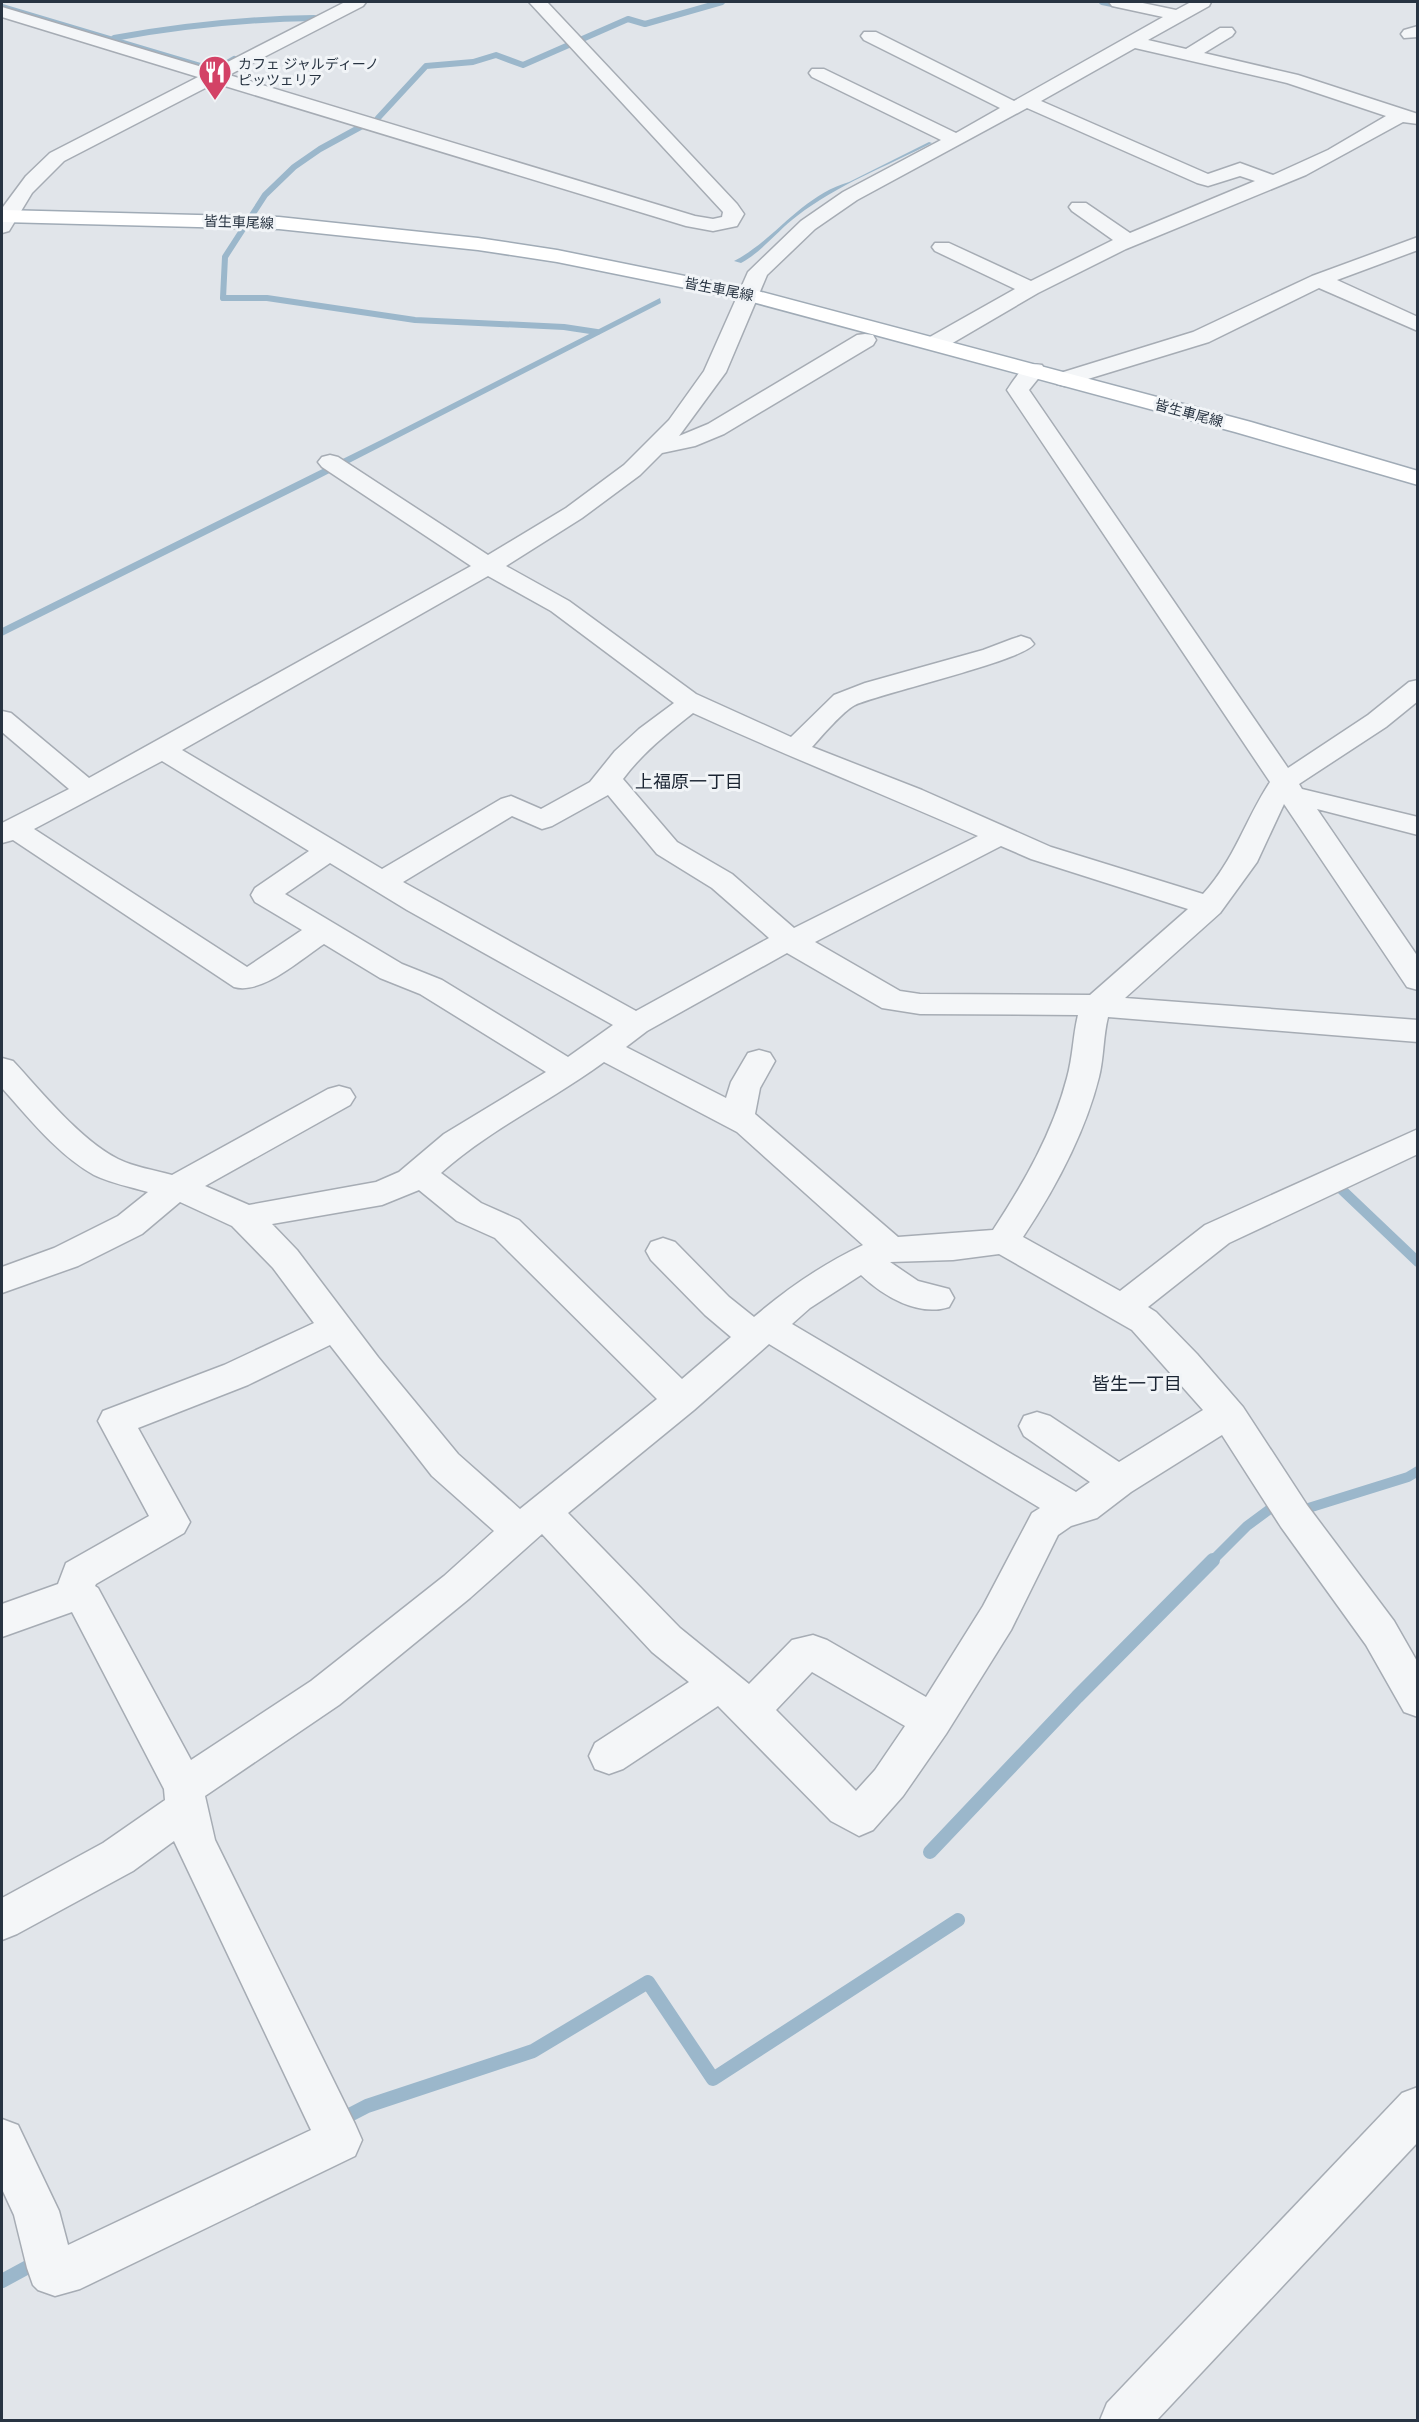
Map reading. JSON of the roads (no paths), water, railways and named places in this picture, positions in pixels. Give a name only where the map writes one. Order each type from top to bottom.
[{"type":"main road","name":"皆生車尾線","points":[[3,219],[279,224],[361,231],[556,256],[747,294],[936,343],[1418,478]]},
{"type":"street","points":[[3,219],[43,168],[57,157],[357,2]]},
{"type":"street","points":[[2,12],[693,222],[713,225],[730,222],[734,214],[730,208],[538,2]]},
{"type":"street","points":[[1118,2],[1179,16]]},
{"type":"street","points":[[8,831],[163,749],[488,566],[574,513],[632,470],[677,424],[715,372],[758,272],[808,225],[850,196],[1020,105],[1203,2]]},
{"type":"street","points":[[1189,55],[1226,32]]},
{"type":"street","points":[[870,36],[1020,105],[1208,180],[1240,169],[1274,182]]},
{"type":"street","points":[[1132,42],[1292,79],[1409,118]]},
{"type":"street","points":[[818,73],[956,140]]},
{"type":"street","points":[[936,343],[1031,289],[1128,241],[1274,182],[1409,118]]},
{"type":"street","points":[[1161,178],[1182,170]]},
{"type":"street","points":[[1079,207],[1128,241]]},
{"type":"street","points":[[1065,379],[1202,337],[1319,280],[1418,243]]},
{"type":"street","points":[[942,247],[1031,289]]},
{"type":"street","points":[[1319,280],[1418,324]]},
{"type":"street","points":[[653,449],[687,441],[716,429],[865,340]]},
{"type":"street","points":[[1034,370],[1018,390],[1418,980]]},
{"type":"street","points":[[338,467],[488,566],[560,606],[691,702],[794,749],[912,796],[1041,854],[1210,906]]},
{"type":"street","points":[[794,749],[843,701],[874,689],[992,655],[1021,644]]},
{"type":"street","points":[[1003,1240],[1025,1209],[1074,1103],[1083,1077],[1096,1006],[1210,906],[1237,870],[1272,798],[1288,789],[1418,688]]},
{"type":"street","points":[[382,882],[511,805],[542,820],[589,794],[609,779],[625,757],[648,735],[691,702]]},
{"type":"street","points":[[2,720],[87,790]]},
{"type":"street","points":[[163,749],[382,882],[496,948],[636,1024]]},
{"type":"street","points":[[609,779],[668,848],[722,881],[791,941],[887,999],[900,1003],[1076,1004],[1418,1031]]},
{"type":"street","points":[[1288,789],[1418,826]]},
{"type":"street","points":[[8,831],[245,980],[250,979],[322,930]]},
{"type":"street","points":[[246,1220],[271,1212],[382,1193],[411,1180],[455,1142],[569,1072],[636,1024],[777,946],[999,836]]},
{"type":"street","points":[[329,850],[265,895],[391,971],[431,987],[569,1072]]},
{"type":"street","points":[[603,1048],[747,1124],[878,1254],[878,1271],[910,1293],[936,1298]]},
{"type":"street","points":[[739,1119],[740,1098],[745,1082],[759,1061]]},
{"type":"street","points":[[2,1069],[54,1125],[93,1159],[108,1168],[175,1188],[230,1210],[246,1220],[285,1259],[445,1465],[531,1522],[749,1710],[845,1808],[859,1817],[889,1783],[932,1721],[997,1618],[1026,1556],[1045,1524],[1059,1515],[1084,1508],[1118,1481],[1226,1414]]},
{"type":"street","points":[[2,1280],[66,1257],[130,1225],[175,1188],[339,1097]]},
{"type":"street","points":[[1122,1308],[1217,1234],[1418,1140]]},
{"type":"street","points":[[419,1173],[469,1212],[507,1228],[681,1400]]},
{"type":"street","points":[[2,1920],[118,1857],[185,1797],[325,1694],[457,1587],[531,1522],[681,1400],[798,1299],[839,1271],[878,1254],[1003,1240],[1144,1321],[1185,1364],[1226,1414],[1294,1516],[1380,1633],[1418,1700]]},
{"type":"street","points":[[663,1251],[717,1306],[1075,1510]]},
{"type":"street","points":[[74,1594],[79,1574],[171,1522],[116,1421],[236,1375],[337,1328]]},
{"type":"street","points":[[1037,1426],[1118,1481]]},
{"type":"street","points":[[2,1620],[74,1594],[85,1600],[185,1797],[195,1843],[339,2140],[63,2272],[55,2273],[50,2268],[36,2211],[2,2141]]},
{"type":"street","points":[[749,1710],[806,1652],[813,1652],[932,1721]]},
{"type":"street","points":[[609,1756],[720,1684]]},
{"type":"street","points":[[1124,2421],[1418,2109]]},
{"type":"water","points":[[929,142],[932,143],[863,176],[812,205],[749,258],[741,263],[734,261],[763,242],[817,197]]},
{"type":"water","points":[[660,298],[661,303],[312,482],[2,636],[2,628],[383,439]]},
{"type":"waterway","points":[[378,118],[426,66],[473,62],[496,55],[523,65],[628,19],[645,24],[722,2]]},
{"type":"waterway","points":[[1102,2],[1122,6]]},
{"type":"waterway","points":[[2,7],[200,66],[227,63],[234,59]]},
{"type":"waterway","points":[[114,38],[214,24],[314,18]]},
{"type":"waterway","points":[[364,125],[320,149],[294,167],[265,195],[225,257],[223,298],[267,298],[415,320],[564,327],[597,332]]},
{"type":"waterway","points":[[1339,1187],[1418,1262]]},
{"type":"waterway","points":[[1302,1510],[1408,1477],[1418,1471]]},
{"type":"waterway","points":[[1213,1560],[1247,1526],[1274,1506]]},
{"type":"waterway","points":[[930,1852],[1077,1697],[1213,1560]]},
{"type":"waterway","points":[[338,2121],[367,2106],[533,2051],[648,1982],[713,2079],[958,1920]]},
{"type":"waterway","points":[[2,2281],[37,2262]]},
{"type":"place","name":"カフェ ジャルディーノ ピッツェリア","points":[[215,101]]},
{"type":"district","name":"上福原一丁目","points":[[689,782]]},
{"type":"district","name":"皆生一丁目","points":[[1137,1384]]}]
